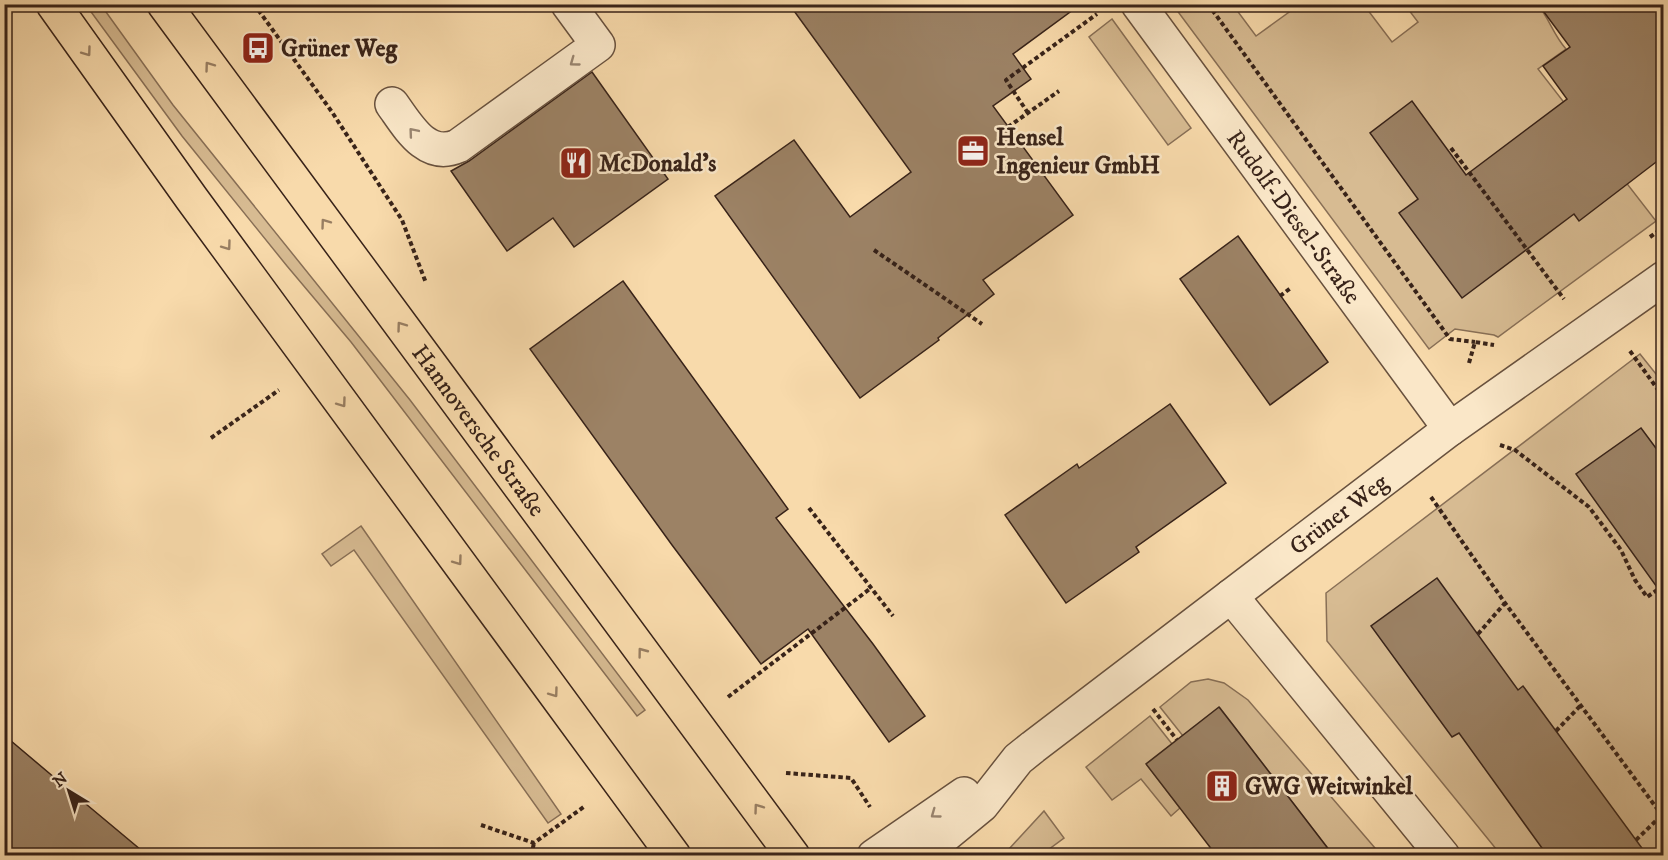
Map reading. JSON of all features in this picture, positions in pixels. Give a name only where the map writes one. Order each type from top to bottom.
[{"type":"main road","points":[[53,4],[199,208],[674,855]]},
{"type":"main road","name":"Hannoversche Straße","points":[[164,4],[793,855]]},
{"type":"street","points":[[392,104],[413,133],[426,144],[434,148],[449,150],[458,146],[598,45],[568,4]]},
{"type":"street","name":"Rudolf-Diesel-Straße","points":[[1138,4],[1450,429]]},
{"type":"street","name":"Grüner Weg","points":[[896,851],[971,788],[1018,759],[1450,429],[1664,278]]},
{"type":"street","points":[[1231,596],[1443,855]]},
{"type":"path","points":[[254,4],[332,112],[402,220],[428,289]]},
{"type":"path","points":[[1208,4],[1450,339],[1475,342]]},
{"type":"path","points":[[1028,113],[1006,80],[1100,11]]},
{"type":"path","points":[[1008,127],[1059,91]]},
{"type":"path","points":[[1451,148],[1564,299]]},
{"type":"path","points":[[874,250],[982,324]]},
{"type":"path","points":[[1607,319],[1664,398]]},
{"type":"path","points":[[211,438],[281,389]]},
{"type":"path","points":[[1450,429],[1515,450],[1589,507],[1621,550],[1635,580],[1647,597],[1660,588],[1664,593]]},
{"type":"path","points":[[1407,462],[1505,603],[1663,817],[1636,840]]},
{"type":"path","points":[[809,508],[893,616]]},
{"type":"path","points":[[725,699],[871,588]]},
{"type":"path","points":[[1478,634],[1505,603]]},
{"type":"path","points":[[1556,731],[1580,706]]},
{"type":"path","points":[[783,773],[851,778],[896,851]]},
{"type":"path","points":[[531,855],[534,843],[586,804]]},
{"type":"path","points":[[481,825],[534,843]]},
{"type":"shaded area","points":[[86,5],[101,5],[173,105],[410,400],[645,710],[637,716],[351,342],[182,136]]},
{"type":"shaded area","points":[[1173,5],[1233,5],[1256,36],[1299,5],[1364,5],[1392,42],[1418,22],[1405,5],[1538,5],[1566,49],[1538,69],[1656,221],[1498,337],[1455,329],[1429,349]]},
{"type":"shaded area","points":[[1112,19],[1191,128],[1168,145],[1089,37]]},
{"type":"shaded area","points":[[1640,354],[1664,384],[1663,855],[1501,855],[1327,641],[1326,593]]},
{"type":"shaded area","points":[[361,526],[561,814],[548,823],[354,550],[331,566],[322,554]]},
{"type":"shaded area","points":[[1208,679],[1224,683],[1248,700],[1381,855],[1333,855],[1220,708],[1183,736],[1160,707],[1191,682]]},
{"type":"shaded area","points":[[1150,716],[1172,744],[1147,765],[1180,808],[1171,816],[1141,779],[1112,800],[1086,767]]},
{"type":"shaded area","points":[[1044,811],[1064,838],[1041,855],[1006,855],[1009,849]]},
{"type":"building","points":[[789,4],[1081,4],[1013,54],[1031,79],[993,106],[1073,215],[983,280],[994,294],[938,338],[939,340],[860,398],[715,196],[794,140],[850,217],[911,172]]},
{"type":"building","points":[[1538,4],[1664,4],[1664,156],[1579,221],[1574,214],[1462,298],[1399,213],[1418,199],[1370,133],[1412,101],[1466,175],[1567,99],[1543,66],[1570,47]]},
{"type":"building","name":"McDonald's","points":[[592,72],[668,179],[574,247],[553,218],[507,251],[451,171],[469,161]]},
{"type":"building","points":[[1238,236],[1328,362],[1270,405],[1180,279]]},
{"type":"building","points":[[623,281],[788,509],[776,518],[925,716],[889,742],[808,629],[761,664],[530,349]]},
{"type":"building","points":[[1170,404],[1226,483],[1136,547],[1139,552],[1066,603],[1005,515],[1077,464],[1079,468]]},
{"type":"building","points":[[1641,428],[1664,459],[1664,597],[1576,474]]},
{"type":"building","points":[[1437,578],[1518,690],[1523,686],[1647,855],[1547,855],[1459,733],[1452,737],[1371,626]]},
{"type":"building","name":"GWG Weitwinkel","points":[[1219,707],[1333,855],[1216,855],[1146,764]]},
{"type":"building","points":[[4,735],[62,784],[147,855],[4,855]]},
{"type":"place","name":"Grüner Weg","points":[[258,48]]},
{"type":"place","name":"Hensel Ingenieur GmbH","points":[[973,151]]},
{"type":"place","name":"McDonald's","points":[[576,163]]},
{"type":"place","name":"GWG Weitwinkel","points":[[1222,786]]}]
